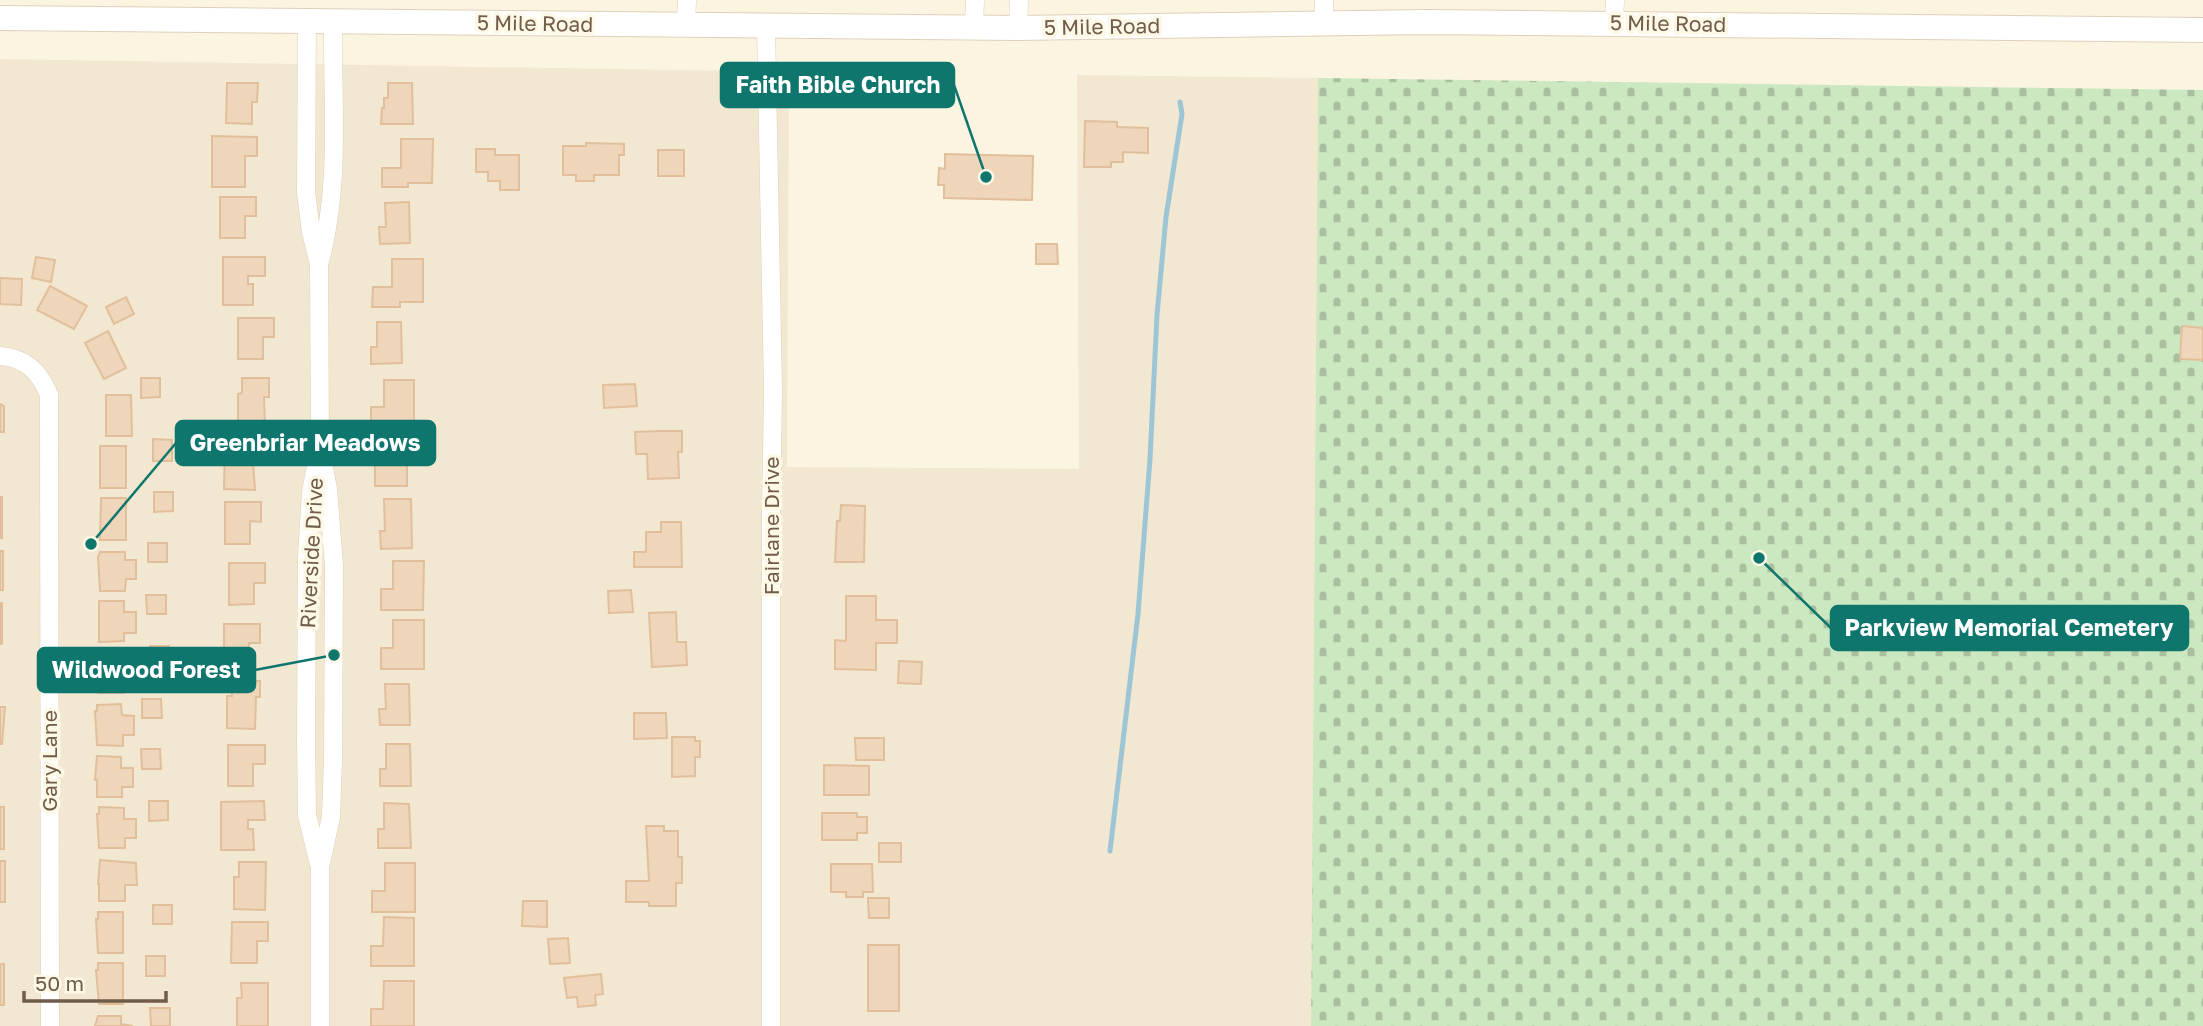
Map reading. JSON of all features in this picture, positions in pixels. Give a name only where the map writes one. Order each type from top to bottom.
[{"type":"main road","name":"5 Mile Road","points":[[0,18],[1018,28],[1324,12],[1614,12],[2203,30]]},
{"type":"street","points":[[686,26],[687,0]]},
{"type":"street","points":[[974,28],[975,0]]},
{"type":"street","points":[[1018,0],[1018,28]]},
{"type":"street","name":"Riverside Drive","points":[[307,22],[306,192],[311,232],[319,264],[320,448],[328,489],[334,579],[331,817],[320,867],[320,1026]]},
{"type":"street","name":"Riverside Drive","points":[[319,264],[327,234],[333,191],[333,22]]},
{"type":"street","name":"Fairlane Drive","points":[[766,26],[773,390],[771,1026]]},
{"type":"street","name":"Gary Lane","points":[[0,356],[13,357],[35,370],[49,395],[50,1026]]},
{"type":"street","name":"Riverside Drive","points":[[320,448],[311,492],[307,558],[306,725],[307,816],[320,867]]},
{"type":"shaded area","points":[[0,59],[789,72],[787,467],[1079,469],[1077,75],[1318,78],[1311,1026],[0,1026]]},
{"type":"green space","points":[[1318,78],[2203,90],[2203,1026],[1311,1026]]},
{"type":"building","points":[[227,83],[258,83],[257,102],[252,102],[252,124],[226,123]]},
{"type":"building","points":[[388,83],[412,83],[413,124],[381,124],[384,98],[388,98]]},
{"type":"building","points":[[1085,121],[1117,122],[1117,127],[1148,128],[1148,153],[1123,152],[1123,162],[1111,162],[1111,167],[1084,167]]},
{"type":"building","points":[[212,136],[257,137],[257,156],[245,156],[245,187],[212,187]]},
{"type":"building","points":[[401,139],[433,139],[432,183],[382,187],[382,168],[401,168]]},
{"type":"building","points":[[586,143],[624,144],[624,155],[619,155],[619,175],[594,175],[594,181],[576,181],[576,175],[563,175],[563,146],[586,146]]},
{"type":"building","points":[[476,149],[495,149],[495,155],[519,155],[519,190],[500,190],[500,181],[488,181],[488,172],[476,172]]},
{"type":"building","points":[[658,150],[684,150],[684,176],[658,176]]},
{"type":"building","points":[[945,154],[1033,156],[1032,200],[944,198],[944,185],[938,185],[939,168],[945,169]]},
{"type":"building","points":[[220,197],[256,197],[256,216],[245,216],[245,238],[220,238]]},
{"type":"building","points":[[409,202],[410,243],[380,244],[379,227],[386,227],[385,203]]},
{"type":"building","points":[[1036,244],[1057,244],[1058,264],[1036,264]]},
{"type":"building","points":[[36,257],[55,260],[51,282],[32,278]]},
{"type":"building","points":[[223,257],[265,257],[265,276],[248,276],[248,284],[253,284],[253,305],[223,305]]},
{"type":"building","points":[[392,259],[423,259],[423,302],[400,302],[400,307],[372,307],[373,287],[392,287]]},
{"type":"building","points":[[0,278],[22,279],[21,305],[0,304]]},
{"type":"building","points":[[50,286],[87,306],[74,329],[37,310]]},
{"type":"building","points":[[126,297],[134,314],[114,324],[106,307]]},
{"type":"building","points":[[238,318],[274,318],[274,337],[263,337],[263,359],[238,359]]},
{"type":"building","points":[[377,322],[401,322],[402,363],[371,364],[371,347],[377,347]]},
{"type":"building","points":[[2182,326],[2203,328],[2203,360],[2180,359]]},
{"type":"building","points":[[108,331],[126,368],[104,379],[85,343]]},
{"type":"building","points":[[141,378],[160,378],[160,397],[141,398]]},
{"type":"building","points":[[242,378],[269,378],[269,397],[264,397],[265,426],[238,426],[238,394],[242,393]]},
{"type":"building","points":[[384,380],[414,380],[414,429],[371,428],[371,407],[384,407]]},
{"type":"building","points":[[635,384],[637,406],[604,408],[603,385]]},
{"type":"building","points":[[106,395],[131,395],[132,436],[106,436]]},
{"type":"building","points":[[0,404],[4,406],[4,432],[0,432]]},
{"type":"building","points":[[682,431],[682,452],[678,452],[679,478],[648,479],[647,454],[636,454],[635,432]]},
{"type":"building","points":[[153,439],[172,440],[172,461],[153,461]]},
{"type":"building","points":[[375,439],[407,439],[407,486],[375,486]]},
{"type":"building","points":[[225,441],[267,441],[267,461],[253,461],[255,490],[224,489]]},
{"type":"building","points":[[100,446],[126,446],[126,488],[100,488]]},
{"type":"building","points":[[154,492],[173,492],[173,511],[154,512]]},
{"type":"building","points":[[2,497],[2,538],[0,538]]},
{"type":"building","points":[[101,498],[126,498],[126,540],[100,540]]},
{"type":"building","points":[[384,499],[411,499],[412,548],[381,549],[380,531],[385,531]]},
{"type":"building","points":[[225,502],[261,502],[261,522],[250,521],[250,544],[225,544]]},
{"type":"building","points":[[841,505],[865,506],[864,562],[835,562],[837,521],[840,521]]},
{"type":"building","points":[[661,522],[681,522],[682,567],[634,567],[634,552],[646,552],[646,532],[661,532]]},
{"type":"building","points":[[148,543],[167,543],[167,562],[148,562]]},
{"type":"building","points":[[0,551],[3,551],[3,590],[0,590]]},
{"type":"building","points":[[100,552],[125,552],[125,560],[136,560],[136,579],[126,579],[125,591],[100,591]]},
{"type":"building","points":[[393,561],[424,561],[423,610],[381,610],[381,589],[393,589]]},
{"type":"building","points":[[229,563],[265,563],[265,583],[254,583],[254,604],[229,605]]},
{"type":"building","points":[[631,590],[633,612],[609,613],[608,591]]},
{"type":"building","points":[[146,595],[166,595],[166,614],[147,614]]},
{"type":"building","points":[[846,596],[876,596],[876,620],[897,620],[897,643],[876,643],[876,670],[835,669],[835,640],[846,641]]},
{"type":"building","points":[[99,601],[124,601],[124,612],[136,612],[136,633],[124,633],[124,641],[99,642]]},
{"type":"building","points":[[2,603],[2,644],[0,644]]},
{"type":"building","points":[[676,612],[677,642],[686,642],[687,665],[652,667],[649,613]]},
{"type":"building","points":[[393,620],[424,620],[424,669],[381,669],[381,648],[393,648]]},
{"type":"building","points":[[224,624],[260,624],[260,643],[249,643],[249,665],[224,665]]},
{"type":"building","points":[[150,646],[169,646],[169,666],[150,666]]},
{"type":"building","points":[[98,655],[123,655],[123,662],[134,662],[134,681],[123,681],[124,693],[98,693]]},
{"type":"building","points":[[899,661],[922,662],[921,684],[898,683]]},
{"type":"building","points":[[232,681],[260,681],[260,697],[256,697],[255,729],[227,728],[227,696],[232,696]]},
{"type":"building","points":[[385,684],[409,684],[410,725],[380,725],[379,709],[386,709]]},
{"type":"building","points":[[142,699],[161,699],[162,718],[142,718]]},
{"type":"building","points":[[121,704],[122,715],[134,716],[134,735],[123,735],[123,746],[97,745],[97,705]]},
{"type":"building","points":[[0,707],[5,707],[2,744],[0,744]]},
{"type":"building","points":[[634,713],[666,713],[667,738],[634,739]]},
{"type":"building","points":[[672,737],[695,737],[695,741],[700,741],[700,757],[695,757],[695,776],[672,777]]},
{"type":"building","points":[[855,738],[884,738],[884,760],[856,760]]},
{"type":"building","points":[[386,744],[410,744],[411,786],[380,786],[380,769],[386,769]]},
{"type":"building","points":[[228,745],[265,745],[265,764],[253,764],[253,786],[228,786]]},
{"type":"building","points":[[141,749],[160,749],[161,769],[142,769]]},
{"type":"building","points":[[97,756],[121,757],[121,768],[133,768],[133,787],[122,787],[122,797],[97,797]]},
{"type":"building","points":[[824,765],[869,766],[869,795],[824,795]]},
{"type":"building","points":[[149,801],[168,801],[168,820],[149,821]]},
{"type":"building","points":[[264,801],[265,820],[248,820],[248,829],[253,829],[254,850],[221,850],[221,802]]},
{"type":"building","points":[[384,803],[409,804],[411,848],[378,848],[378,829],[384,829]]},
{"type":"building","points":[[0,807],[4,807],[4,849],[0,849]]},
{"type":"building","points":[[99,807],[124,808],[124,819],[136,819],[136,838],[125,838],[125,848],[99,848]]},
{"type":"building","points":[[822,813],[857,813],[857,817],[867,817],[867,833],[857,833],[857,840],[822,840]]},
{"type":"building","points":[[646,826],[664,826],[664,831],[678,831],[682,883],[676,883],[676,906],[649,906],[649,902],[626,902],[626,881],[649,881]]},
{"type":"building","points":[[879,843],[901,843],[901,862],[879,862]]},
{"type":"building","points":[[100,860],[136,863],[137,885],[125,885],[125,901],[99,901]]},
{"type":"building","points":[[0,861],[5,861],[5,902],[0,902]]},
{"type":"building","points":[[239,862],[266,862],[265,910],[234,909],[234,877],[239,877]]},
{"type":"building","points":[[385,863],[415,863],[415,912],[372,912],[372,891],[385,891]]},
{"type":"building","points":[[831,864],[872,864],[873,892],[863,892],[863,897],[846,897],[846,892],[831,892]]},
{"type":"building","points":[[868,898],[889,898],[889,918],[869,918]]},
{"type":"building","points":[[523,901],[547,901],[547,927],[522,926]]},
{"type":"building","points":[[153,905],[172,905],[172,924],[153,924]]},
{"type":"building","points":[[98,912],[123,912],[123,953],[98,953]]},
{"type":"building","points":[[384,917],[414,918],[414,966],[371,966],[371,946],[383,946]]},
{"type":"building","points":[[232,922],[268,922],[268,941],[257,941],[257,963],[231,963]]},
{"type":"building","points":[[568,938],[570,963],[550,964],[548,939]]},
{"type":"building","points":[[868,945],[899,945],[899,1011],[868,1011]]},
{"type":"building","points":[[146,956],[165,956],[165,976],[146,976]]},
{"type":"building","points":[[98,963],[123,963],[123,1004],[99,1004],[96,970]]},
{"type":"building","points":[[0,964],[4,964],[4,1005],[0,1005]]},
{"type":"building","points":[[601,974],[603,994],[595,995],[596,1005],[578,1007],[577,997],[567,998],[564,978]]},
{"type":"building","points":[[384,981],[414,981],[414,1026],[371,1026],[371,1009],[383,1009]]},
{"type":"building","points":[[241,983],[268,983],[268,1026],[237,1026],[237,998],[242,998]]},
{"type":"building","points":[[150,1008],[170,1008],[170,1026],[151,1026]]},
{"type":"building","points":[[98,1016],[121,1016],[121,1024],[133,1026],[95,1026]]},
{"type":"waterway","points":[[1110,851],[1138,614],[1150,459],[1157,315],[1166,217],[1182,114],[1180,102]]},
{"type":"place","name":"Faith Bible Church","points":[[986,177]]},
{"type":"place","name":"Greenbriar Meadows","points":[[91,544]]},
{"type":"place","name":"Parkview Memorial Cemetery","points":[[1759,558]]},
{"type":"place","name":"Wildwood Forest","points":[[334,655]]}]
